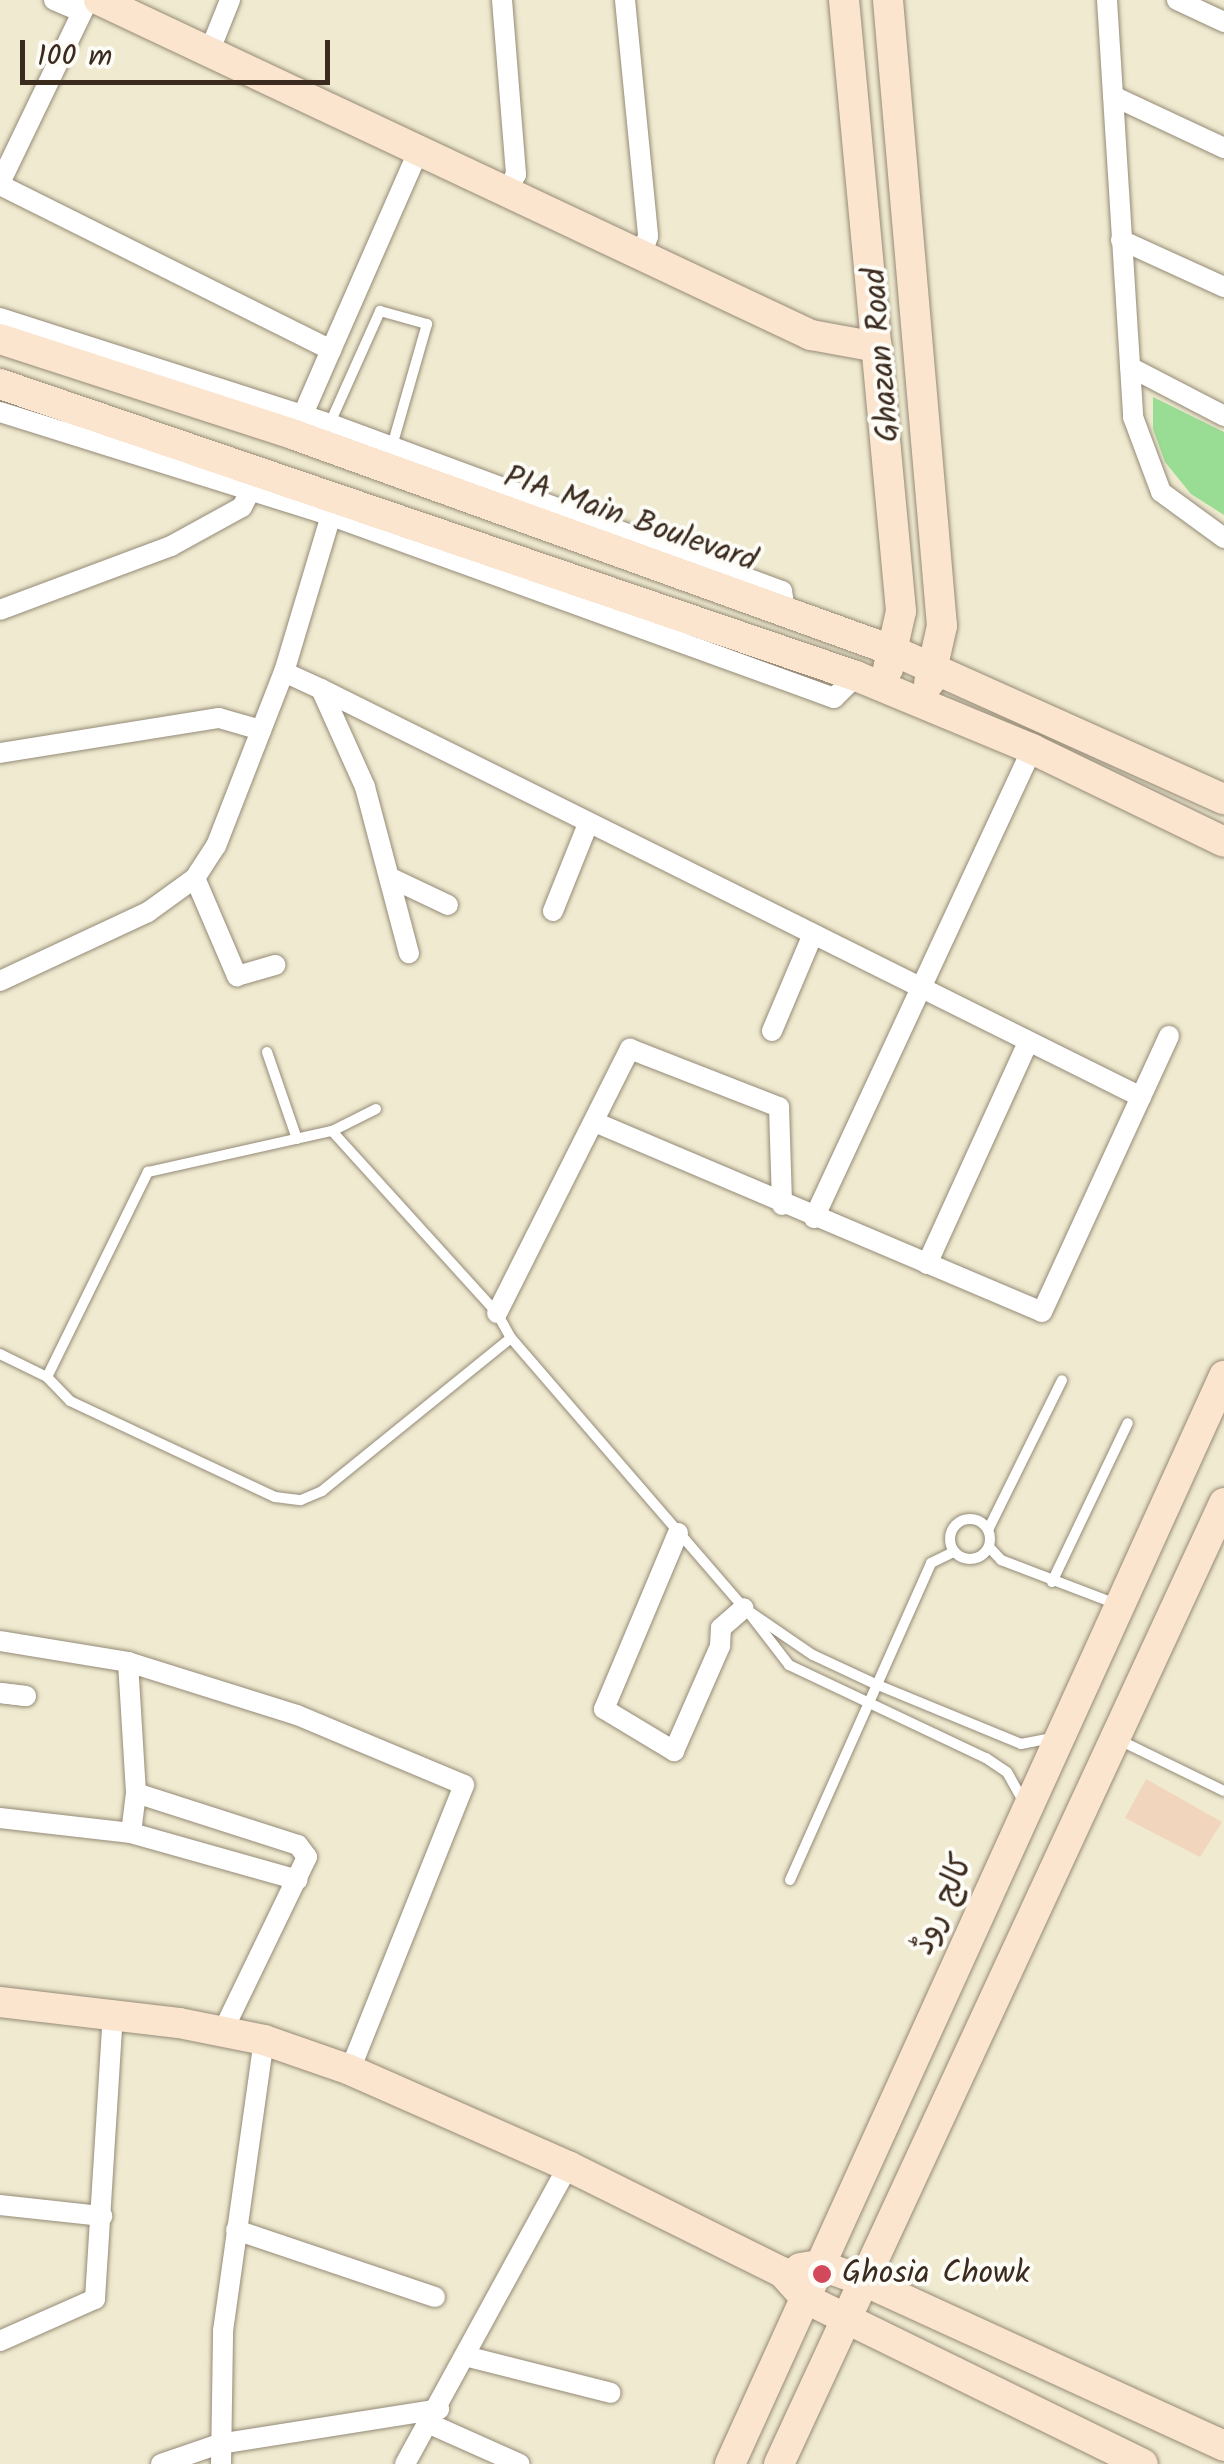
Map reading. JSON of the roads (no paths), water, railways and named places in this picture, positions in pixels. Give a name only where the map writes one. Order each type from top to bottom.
[{"type":"main road","name":"Ghazan Road","points":[[844,0],[901,611],[894,651],[869,681]]},
{"type":"main road","name":"Ghazan Road","points":[[888,0],[942,626],[922,702]]},
{"type":"main road","points":[[89,4],[210,50],[811,334],[877,346]]},
{"type":"main road","name":"PIA Main Boulevard","points":[[0,339],[299,425],[511,518],[785,610],[934,667],[1224,799]]},
{"type":"main road","points":[[0,384],[255,482],[869,681],[1032,749],[1224,842]]},
{"type":"main road","name":"کالج روڈ","points":[[730,2464],[1116,1604],[1224,1376]]},
{"type":"main road","points":[[779,2464],[1116,1738],[1213,1559],[1224,1501],[1177,1477]]},
{"type":"main road","points":[[0,2002],[113,2012],[222,2031],[264,2040],[350,2070],[568,2166],[782,2272],[806,2299],[1143,2464]]},
{"type":"main road","points":[[782,2272],[820,2265],[864,2281],[1224,2446]]},
{"type":"street","points":[[54,0],[89,4],[0,184],[331,350]]},
{"type":"street","points":[[210,50],[230,0]]},
{"type":"street","points":[[502,0],[516,174],[508,190]]},
{"type":"street","points":[[625,0],[648,236],[642,254]]},
{"type":"street","points":[[1107,0],[1133,417],[1161,492],[1224,538]]},
{"type":"street","points":[[1176,0],[1224,22]]},
{"type":"street","points":[[1112,96],[1224,148]]},
{"type":"street","points":[[299,425],[419,150]]},
{"type":"street","points":[[1120,240],[1224,287]]},
{"type":"street","points":[[0,318],[299,425],[330,424],[782,590],[785,610]]},
{"type":"street","points":[[1130,367],[1224,416]]},
{"type":"street","points":[[0,412],[255,482],[242,507],[171,546],[0,610]]},
{"type":"street","points":[[0,980],[148,912],[195,878],[216,846],[284,672],[334,506]]},
{"type":"street","points":[[284,672],[919,987],[1027,1045],[1141,1098]]},
{"type":"street","points":[[321,689],[366,786],[409,952]]},
{"type":"street","points":[[0,753],[219,718],[261,730]]},
{"type":"street","points":[[814,1218],[1032,749]]},
{"type":"street","points":[[553,911],[588,824]]},
{"type":"street","points":[[195,878],[237,976],[274,964]]},
{"type":"street","points":[[391,878],[448,904]]},
{"type":"street","points":[[772,1030],[813,934]]},
{"type":"street","points":[[597,1123],[782,1205],[1042,1312],[1169,1036]]},
{"type":"street","points":[[926,1264],[1027,1045]]},
{"type":"street","points":[[497,1313],[584,1135],[597,1123],[630,1050],[779,1108],[782,1205]]},
{"type":"street","points":[[678,1533],[604,1708],[674,1751],[720,1646],[721,1628],[746,1610]]},
{"type":"street","points":[[0,1641],[128,1662],[297,1715],[464,1785],[350,2070]]},
{"type":"street","points":[[128,1662],[136,1793],[131,1834]]},
{"type":"street","points":[[0,1694],[26,1696]]},
{"type":"street","points":[[136,1793],[298,1845],[306,1856],[298,1880],[222,2031]]},
{"type":"street","points":[[0,1818],[131,1834],[298,1880]]},
{"type":"street","points":[[5,2336],[95,2299],[113,2012]]},
{"type":"street","points":[[220,2454],[223,2331],[264,2040]]},
{"type":"street","points":[[405,2464],[469,2356],[568,2166]]},
{"type":"street","points":[[0,2205],[102,2216]]},
{"type":"street","points":[[236,2230],[435,2297]]},
{"type":"street","points":[[469,2356],[611,2393]]},
{"type":"street","points":[[161,2464],[435,2417],[520,2464]]},
{"type":"lane","points":[[330,424],[380,312],[427,324],[392,446]]},
{"type":"lane","points":[[267,1052],[298,1138]]},
{"type":"lane","points":[[47,1377],[148,1172],[332,1131],[376,1109]]},
{"type":"lane","points":[[332,1131],[497,1313],[511,1338],[789,1665],[865,1705],[986,1758],[1007,1772],[1026,1809]]},
{"type":"lane","points":[[0,1354],[47,1377],[70,1401],[275,1497],[301,1500],[322,1491],[511,1338]]},
{"type":"lane","points":[[1062,1380],[988,1530],[989,1547],[1002,1560],[1116,1604]]},
{"type":"lane","points":[[1052,1582],[1128,1423]]},
{"type":"lane","points":[[954,1552],[954,1527],[978,1521],[988,1530]]},
{"type":"lane","points":[[790,1880],[873,1683],[931,1562],[954,1552],[980,1557],[989,1547]]},
{"type":"lane","points":[[746,1610],[813,1655],[1020,1744],[1058,1736]]},
{"type":"lane","points":[[1116,1738],[1224,1790]]},
{"type":"place","name":"Ghosia Chowk","points":[[822,2274]]}]
